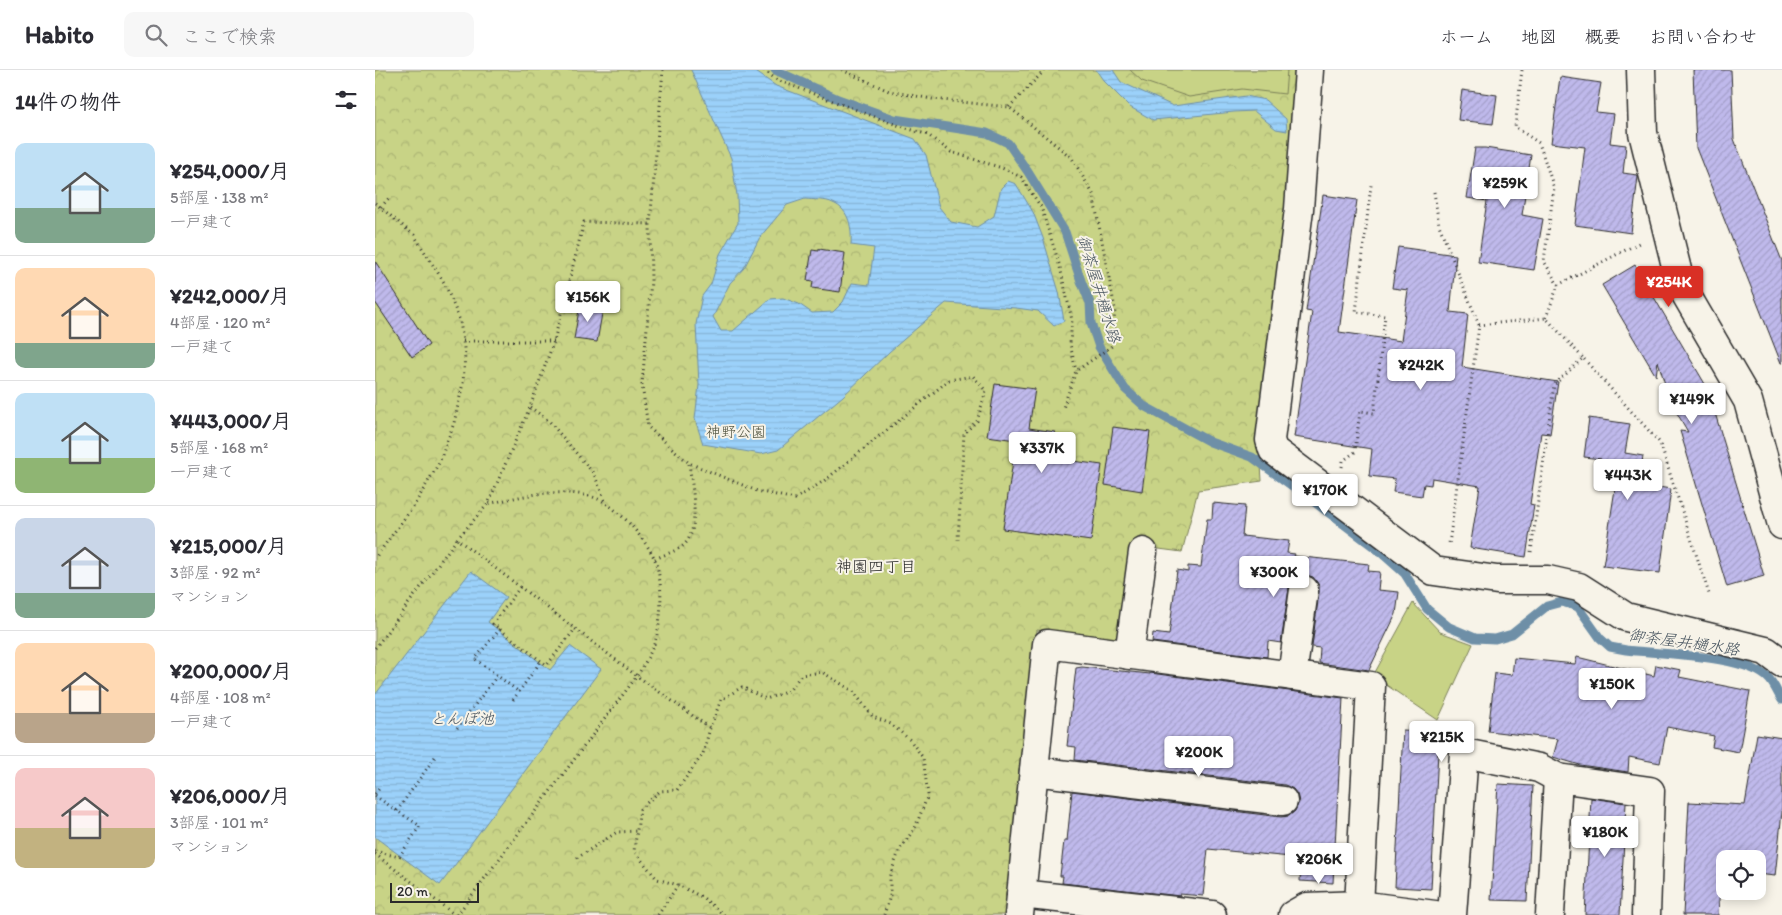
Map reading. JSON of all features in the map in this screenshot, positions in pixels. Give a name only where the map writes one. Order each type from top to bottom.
[{"type":"street","points":[[1309,70],[1299,209],[1271,440],[1273,450],[1434,571],[1497,580],[1547,580],[1579,587],[1626,617],[1766,650],[1782,663]]},
{"type":"street","points":[[1641,70],[1643,133],[1681,286],[1748,401],[1782,525]]},
{"type":"street","points":[[1129,655],[1143,552]]},
{"type":"street","points":[[1292,676],[1304,590]]},
{"type":"street","points":[[1212,915],[1020,904],[1047,644],[1371,686],[1359,905]]},
{"type":"street","points":[[1452,915],[1465,753],[1539,768],[1558,778],[1650,791],[1646,915]]},
{"type":"street","points":[[1034,771],[1283,801]]},
{"type":"street","points":[[1550,915],[1558,778]]},
{"type":"street","points":[[1293,915],[1307,907],[1359,905],[1435,915]]},
{"type":"path","points":[[663,70],[650,224],[651,281],[642,385],[648,427],[689,464],[757,491],[795,499],[824,482],[949,380],[973,376],[986,391],[977,421],[964,433],[959,540]]},
{"type":"path","points":[[763,70],[777,80],[928,135],[951,152],[1002,168],[1021,177],[1041,207],[1060,267],[1071,320],[1070,344],[1076,371],[1063,408]]},
{"type":"path","points":[[842,70],[889,91],[931,100],[1009,107],[1072,158],[1093,194],[1115,309],[1113,346],[1076,371]]},
{"type":"path","points":[[1009,107],[1045,70]]},
{"type":"path","points":[[1522,70],[1515,127],[1539,143],[1554,188],[1544,261],[1558,284]]},
{"type":"path","points":[[1339,500],[1343,461],[1355,452],[1360,411],[1374,413],[1385,316],[1356,312],[1371,185]]},
{"type":"path","points":[[1434,192],[1439,224],[1479,325],[1445,572]]},
{"type":"path","points":[[381,207],[389,198]]},
{"type":"path","points":[[375,203],[414,235],[445,284],[460,321],[465,355],[463,383],[454,422],[439,463],[415,504],[375,558]]},
{"type":"path","points":[[375,648],[457,539],[488,504],[531,407],[554,342],[584,222],[650,224]]},
{"type":"path","points":[[1546,318],[1558,284],[1667,228]]},
{"type":"path","points":[[1479,325],[1546,318]]},
{"type":"path","points":[[1546,318],[1660,444],[1709,594]]},
{"type":"path","points":[[463,340],[554,342]]},
{"type":"path","points":[[1527,580],[1554,385],[1583,358]]},
{"type":"path","points":[[531,407],[549,421],[593,474],[606,502]]},
{"type":"path","points":[[655,559],[684,545],[693,528],[695,501],[689,464]]},
{"type":"path","points":[[375,853],[456,915],[637,676],[648,657],[657,635],[660,583],[655,559],[631,524],[606,502],[590,496],[568,493],[541,493],[514,497],[488,504]]},
{"type":"path","points":[[457,539],[637,676],[710,728]]},
{"type":"path","points":[[520,588],[493,624],[541,661],[547,665],[575,629]]},
{"type":"path","points":[[500,629],[475,659],[519,692]]},
{"type":"path","points":[[513,700],[541,661]]},
{"type":"path","points":[[725,915],[702,897],[678,885],[657,878],[634,851],[640,809],[660,791],[677,790],[703,754],[710,728],[721,700],[742,688],[766,699],[789,691],[801,675],[822,672],[853,691],[873,718],[891,724],[910,740],[923,758],[928,795],[915,828],[901,849],[890,875],[890,896],[884,915]]},
{"type":"path","points":[[457,728],[497,676]]},
{"type":"path","points":[[397,811],[437,754]]},
{"type":"path","points":[[375,853],[399,857],[420,826],[375,795],[381,786]]},
{"type":"path","points":[[577,858],[617,832],[637,831]]},
{"type":"path","points":[[658,915],[678,885]]},
{"type":"green space","name":"神野公園","points":[[375,70],[1300,70],[1260,448],[1262,481],[1198,490],[1182,552],[1136,546],[1122,639],[1037,630],[1006,915],[375,915]]},
{"type":"green space","points":[[1130,70],[1287,70],[1285,94],[1242,89],[1189,97],[1142,81]]},
{"type":"green space","points":[[1413,603],[1440,632],[1473,644],[1438,720],[1373,676]]},
{"type":"water","points":[[691,70],[753,70],[776,86],[915,139],[926,155],[939,207],[951,222],[977,227],[994,216],[1001,188],[1008,181],[1016,184],[1033,212],[1043,238],[1059,292],[1064,321],[1054,326],[1038,311],[946,303],[889,352],[843,396],[778,450],[761,454],[703,444],[695,419],[699,385],[696,324],[702,296],[711,284],[720,254],[738,223],[737,195],[731,158]],"holes":[[[805,199],[827,201],[839,206],[849,221],[851,245],[874,248],[869,285],[852,283],[843,302],[833,312],[812,313],[799,304],[783,298],[770,299],[733,331],[721,331],[713,317],[730,283],[744,268],[760,237],[787,205]]]},
{"type":"water","points":[[1096,70],[1113,70],[1121,82],[1173,106],[1246,96],[1265,100],[1286,119],[1287,131],[1276,129],[1254,111],[1153,120],[1130,107],[1103,80]]},
{"type":"water","name":"とんぼ池","points":[[471,571],[506,597],[488,622],[550,670],[570,646],[601,669],[440,885],[375,837],[375,695]]},
{"type":"building","points":[[1693,70],[1731,70],[1734,139],[1782,261],[1782,363],[1696,148]]},
{"type":"building","points":[[1560,77],[1601,83],[1596,112],[1614,114],[1610,143],[1626,145],[1623,173],[1637,175],[1638,177],[1631,233],[1575,225],[1585,147],[1551,143]]},
{"type":"building","points":[[1462,90],[1497,95],[1493,124],[1458,120]]},
{"type":"building","points":[[1475,148],[1531,155],[1522,215],[1543,219],[1534,270],[1478,262],[1487,201],[1467,198]]},
{"type":"building","points":[[1323,195],[1357,200],[1339,332],[1401,341],[1408,290],[1392,288],[1398,247],[1456,255],[1450,312],[1468,314],[1462,367],[1558,382],[1550,434],[1541,433],[1530,504],[1534,505],[1526,557],[1470,548],[1480,486],[1432,478],[1431,485],[1424,484],[1422,496],[1393,492],[1395,479],[1369,476],[1372,449],[1294,437],[1312,312],[1306,311]]},
{"type":"building","points":[[819,249],[845,253],[840,292],[812,288],[813,281],[807,280],[812,250],[819,251]]},
{"type":"building","points":[[375,261],[429,345],[412,357],[375,302]]},
{"type":"building","points":[[1635,265],[1715,401],[1712,403],[1764,576],[1727,587],[1680,431],[1688,432],[1670,401],[1658,361],[1656,376],[1602,285]]},
{"type":"building","points":[[580,304],[603,308],[597,342],[574,339]]},
{"type":"building","points":[[995,384],[1035,389],[1029,428],[1055,432],[1051,458],[1102,465],[1091,541],[1003,529],[1016,440],[987,436]]},
{"type":"building","points":[[1589,418],[1630,424],[1625,453],[1643,456],[1639,484],[1671,489],[1660,573],[1603,566],[1615,489],[1597,487],[1601,459],[1584,457]]},
{"type":"building","points":[[1113,427],[1150,432],[1142,491],[1105,485]]},
{"type":"building","points":[[1213,503],[1245,506],[1242,536],[1289,541],[1287,553],[1295,554],[1294,556],[1369,564],[1368,571],[1380,572],[1378,590],[1399,592],[1396,614],[1369,670],[1319,663],[1320,648],[1312,647],[1319,585],[1313,577],[1306,575],[1298,576],[1291,581],[1281,643],[1268,641],[1267,657],[1152,642],[1153,633],[1169,635],[1177,570],[1188,572],[1188,566],[1201,567],[1207,519],[1212,519]]},
{"type":"building","points":[[1577,657],[1654,676],[1656,665],[1681,670],[1679,677],[1750,691],[1739,752],[1712,747],[1714,736],[1667,727],[1660,763],[1629,757],[1628,772],[1580,765],[1553,757],[1558,739],[1488,731],[1495,673],[1512,675],[1514,658],[1575,664]]},
{"type":"building","points":[[1076,668],[1150,673],[1343,698],[1333,883],[1300,881],[1301,858],[1208,849],[1203,896],[1180,894],[1180,896],[1062,883],[1063,876],[1060,876],[1064,841],[1067,841],[1072,791],[1281,817],[1289,816],[1295,811],[1299,802],[1297,794],[1293,789],[1285,785],[1075,760],[1076,747],[1067,746]]},
{"type":"building","points":[[1403,730],[1439,732],[1431,889],[1395,887]]},
{"type":"building","points":[[1757,734],[1782,738],[1782,812],[1775,876],[1766,875],[1766,850],[1716,850],[1716,900],[1719,900],[1718,915],[1683,915],[1689,802],[1745,805]]},
{"type":"building","points":[[1498,784],[1533,786],[1527,901],[1491,900]]},
{"type":"building","points":[[1591,798],[1626,803],[1620,915],[1585,915]]},
{"type":"waterway","name":"御茶屋井樋水路","points":[[775,70],[838,99],[894,119],[987,133],[1008,143],[1065,232],[1090,303],[1091,323],[1099,347],[1125,389],[1144,406],[1210,442],[1252,457],[1305,495],[1378,550],[1405,574],[1427,609],[1449,627],[1475,638],[1495,639],[1512,634],[1547,606],[1562,602],[1578,607],[1600,638],[1610,647],[1703,657],[1743,665],[1759,672],[1770,680],[1782,700]]},
{"type":"district","name":"神園四丁目","points":[[876,566]]}]
